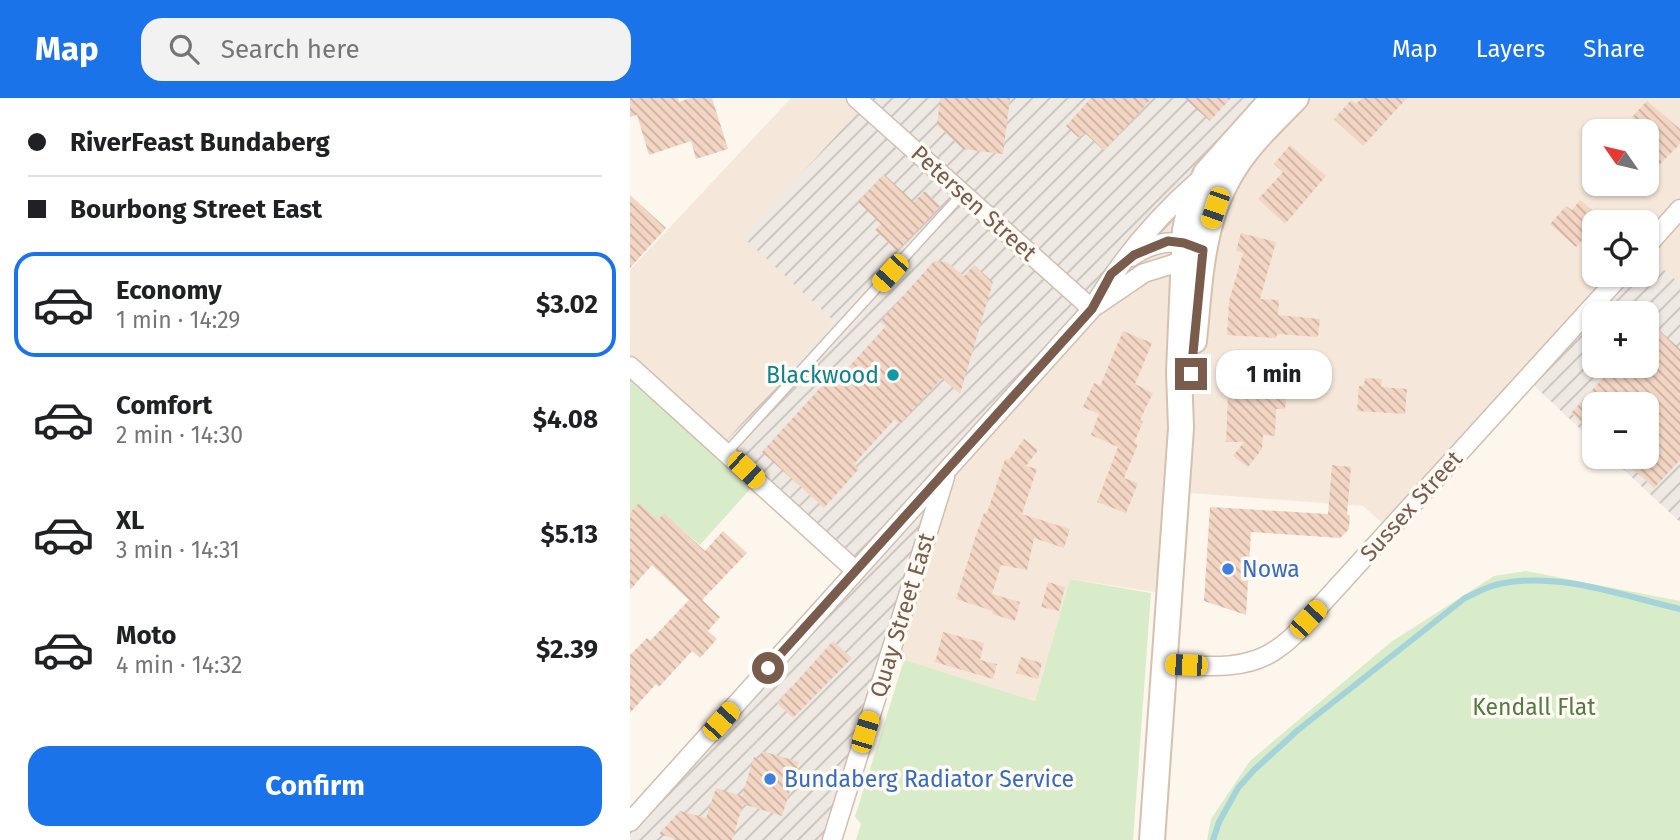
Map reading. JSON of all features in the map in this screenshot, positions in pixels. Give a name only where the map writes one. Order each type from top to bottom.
[{"type":"main road","points":[[1152,840],[1181,428],[1179,372],[1190,251],[1190,207],[1206,173],[1273,98]]},
{"type":"main road","points":[[1190,251],[1243,155],[1296,98]]},
{"type":"street","name":"Petersen Street","points":[[856,98],[1092,309]]},
{"type":"street","points":[[630,821],[1092,309],[1117,268],[1175,201],[1206,173]]},
{"type":"street","points":[[1659,233],[1680,209]]},
{"type":"street","points":[[1117,268],[1147,248],[1168,241],[1190,251]]},
{"type":"street","points":[[1092,309],[1143,273],[1190,251]]},
{"type":"street","name":"Sussex Street","points":[[1165,664],[1246,663],[1261,659],[1278,649],[1610,287]]},
{"type":"street","points":[[630,366],[856,571]]},
{"type":"street","name":"Quay Street East","points":[[832,840],[947,470]]},
{"type":"lane","points":[[727,452],[963,193]]},
{"type":"shaded area","points":[[791,98],[859,98],[865,104],[744,237],[834,321],[722,445],[630,363],[630,270]]},
{"type":"shaded area","points":[[859,98],[1284,98],[948,470],[834,840],[630,840],[630,823],[856,571],[722,445],[834,321],[743,237],[865,104]]},
{"type":"shaded area","points":[[1284,98],[1680,98],[1680,284],[1659,265],[1659,210],[1582,210],[1582,287],[1607,287],[1594,301],[1582,301],[1582,315],[1388,528],[1363,506],[1176,492],[1168,594],[1070,579],[1035,701],[891,657],[948,470]]},
{"type":"shaded area","points":[[1659,265],[1680,284],[1680,522],[1623,469],[1659,469],[1659,392],[1582,392],[1582,431],[1525,377],[1582,314],[1582,378],[1659,378],[1659,301],[1594,301],[1607,287],[1659,287]]},
{"type":"green space","points":[[630,378],[751,488],[700,545],[664,514],[658,520],[630,513]]},
{"type":"green space","name":"Kendall Flat","points":[[1526,571],[1680,601],[1680,840],[1207,840],[1211,819],[1250,761],[1391,642],[1494,576]]},
{"type":"green space","points":[[1070,579],[1151,593],[1133,840],[856,840],[861,824],[855,817],[904,660],[1035,701]]},
{"type":"building","points":[[630,98],[678,98],[679,102],[690,98],[712,98],[728,149],[696,159],[691,141],[649,155],[637,115],[630,117]]},
{"type":"building","points":[[940,98],[1010,98],[1003,154],[963,149],[937,125]]},
{"type":"building","points":[[1091,98],[1152,98],[1104,151],[1086,134],[1078,137],[1066,126]]},
{"type":"building","points":[[1184,98],[1231,98],[1210,121]]},
{"type":"building","points":[[1362,98],[1407,98],[1363,146],[1334,119],[1351,100],[1356,104]]},
{"type":"building","points":[[1647,101],[1680,129],[1680,144],[1659,165],[1659,119],[1632,117]]},
{"type":"building","points":[[1290,145],[1326,176],[1285,224],[1258,199],[1283,172],[1274,164]]},
{"type":"building","points":[[884,174],[914,202],[925,191],[940,206],[897,251],[875,230],[881,224],[858,202]]},
{"type":"building","points":[[630,195],[666,228],[630,268]]},
{"type":"building","points":[[1580,200],[1592,210],[1582,210],[1582,240],[1576,247],[1550,224],[1566,206],[1572,210]]},
{"type":"building","points":[[1241,233],[1276,242],[1260,299],[1279,300],[1278,315],[1320,319],[1318,337],[1227,335],[1229,301],[1243,253],[1236,251]]},
{"type":"building","points":[[934,261],[947,262],[964,276],[974,265],[993,282],[960,394],[942,378],[900,424],[895,419],[854,464],[859,469],[824,508],[762,452],[839,367],[844,372],[886,326],[880,322]]},
{"type":"building","points":[[1659,330],[1680,349],[1680,460],[1654,488],[1633,469],[1659,469],[1659,392],[1590,392],[1603,378],[1659,378]]},
{"type":"building","points":[[1123,331],[1152,343],[1135,384],[1153,393],[1140,420],[1143,422],[1134,443],[1138,444],[1124,478],[1138,483],[1126,513],[1097,502],[1118,447],[1091,435],[1099,414],[1083,407],[1094,383],[1100,386]]},
{"type":"building","points":[[1229,366],[1258,368],[1256,389],[1287,391],[1285,409],[1276,409],[1275,436],[1263,435],[1262,449],[1248,467],[1233,456],[1244,442],[1226,442]]},
{"type":"building","points":[[1365,378],[1382,379],[1381,387],[1407,389],[1405,414],[1357,411],[1359,386],[1364,386]]},
{"type":"building","points":[[1582,401],[1582,423],[1571,413]]},
{"type":"building","points":[[1024,439],[1038,450],[1026,466],[1037,469],[1022,514],[1070,529],[1064,548],[1034,538],[1027,570],[1001,565],[992,594],[1020,602],[1015,621],[956,599],[976,535],[984,513],[987,513],[1005,459],[1009,460]]},
{"type":"building","name":"Nowa","points":[[1332,465],[1351,467],[1347,515],[1350,515],[1349,529],[1340,538],[1251,532],[1246,615],[1204,601],[1210,507],[1328,514]]},
{"type":"building","points":[[639,503],[658,520],[664,513],[705,551],[723,531],[747,553],[702,600],[720,617],[708,631],[717,639],[700,658],[692,651],[659,687],[656,684],[630,713],[630,655],[647,638],[650,641],[689,600],[652,565],[630,590],[630,513]]},
{"type":"building","points":[[1048,582],[1065,587],[1059,611],[1041,607]]},
{"type":"building","points":[[943,632],[984,643],[980,660],[997,664],[993,679],[935,662]]},
{"type":"building","points":[[833,641],[852,658],[793,718],[777,703]]},
{"type":"building","points":[[1021,657],[1042,663],[1038,679],[1016,673]]},
{"type":"building","points":[[762,751],[799,762],[782,816],[743,804],[732,840],[678,840],[659,834],[680,811],[706,818],[716,788],[742,796],[754,757],[760,759]]},
{"type":"waterway","points":[[1213,840],[1219,822],[1238,788],[1254,770],[1298,730],[1465,598],[1499,584],[1544,581],[1590,587],[1680,609]]},
{"type":"place","name":"Blackwood","points":[[893,375]]},
{"type":"place","name":"Nowa","points":[[1228,569]]},
{"type":"place","name":"Bundaberg Radiator Service","points":[[770,779]]},
{"type":"route","points":[[768,668],[1092,309],[1111,274],[1134,255],[1168,241],[1203,250],[1191,374]]}]
